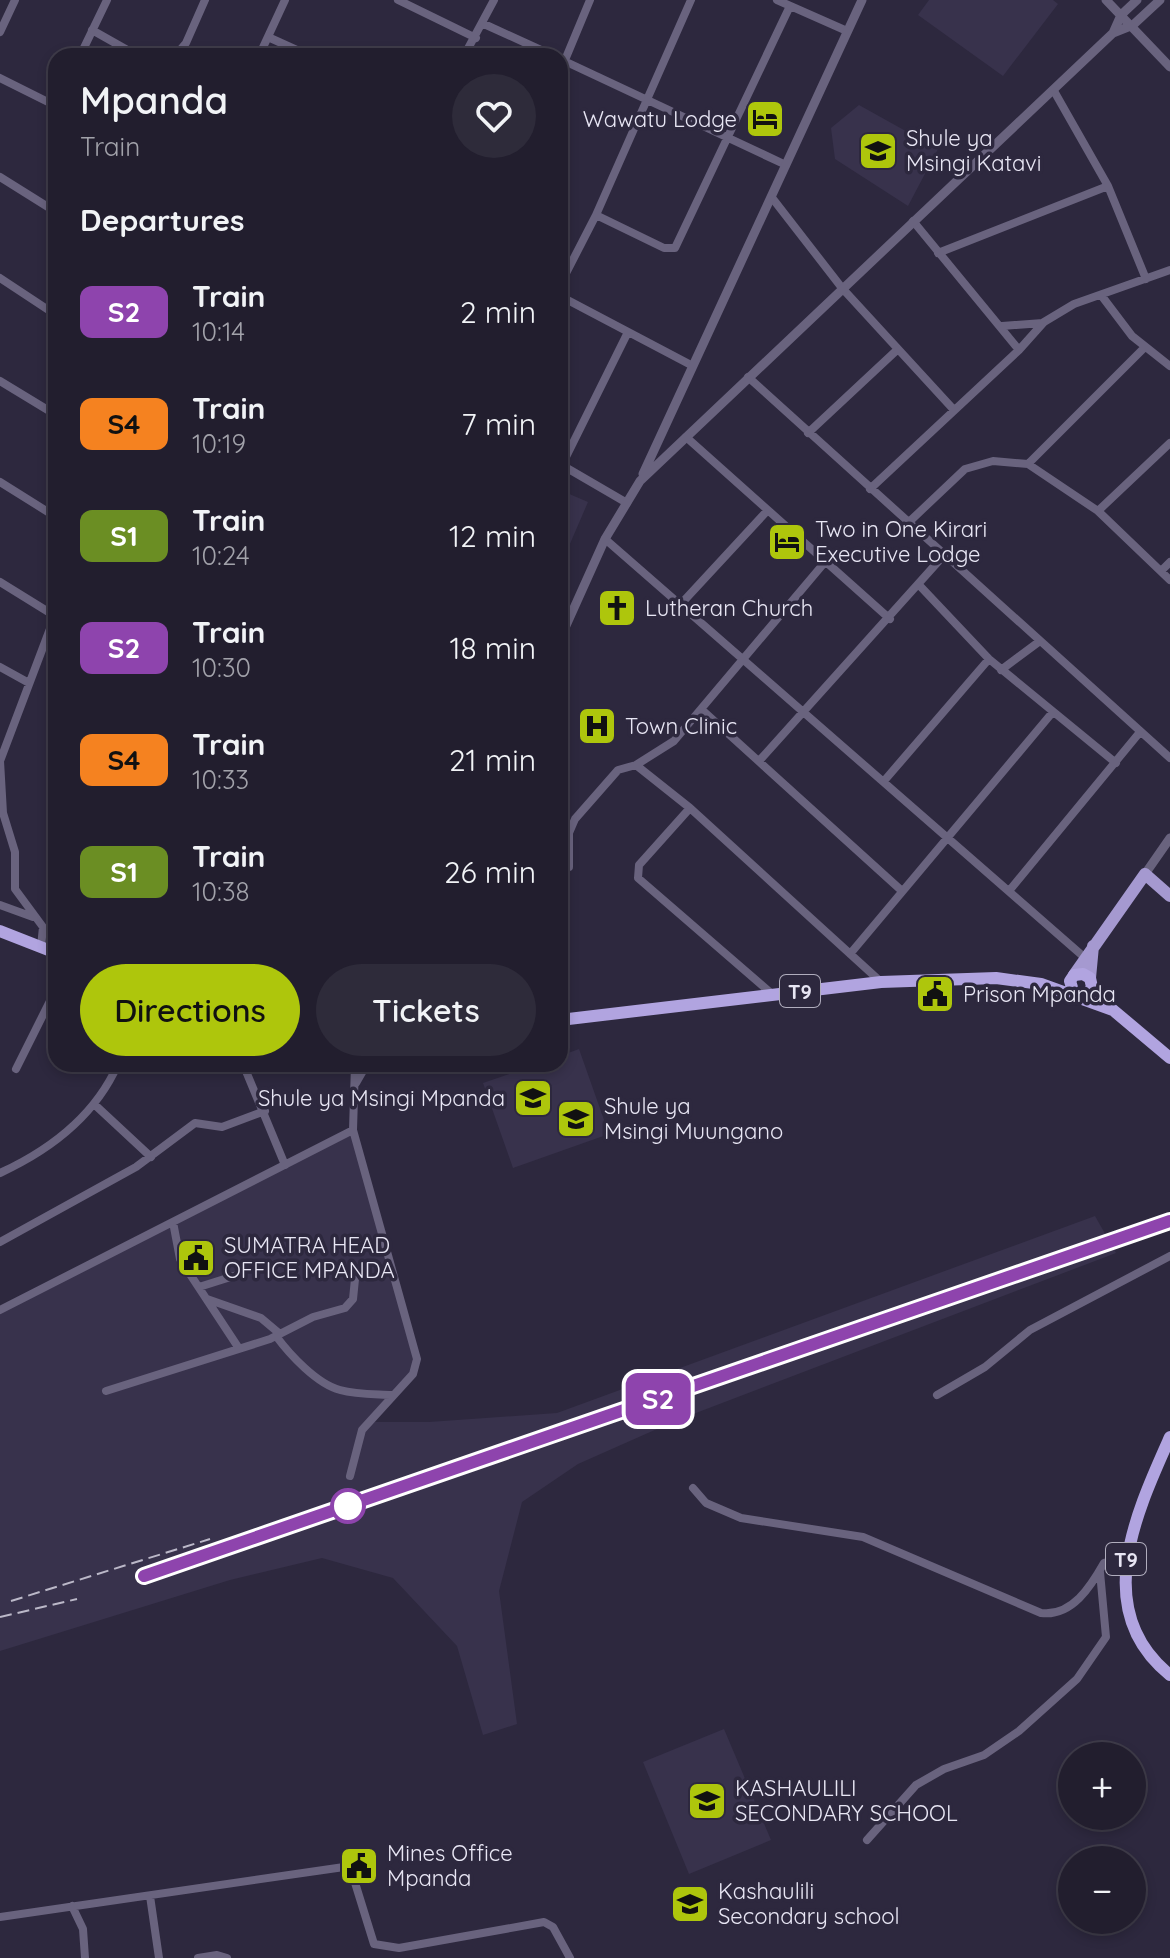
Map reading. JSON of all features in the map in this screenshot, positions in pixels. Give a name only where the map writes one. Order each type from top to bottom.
[{"type":"highway","points":[[0,931],[48,950]]},
{"type":"highway","name":"T9","points":[[1041,984],[1083,974],[1113,1010],[1170,1058]]},
{"type":"highway","points":[[1073,976],[1069,985],[1076,995],[1088,993],[1091,980]]},
{"type":"highway","name":"T9","points":[[568,1019],[881,982],[960,977],[1041,984],[1113,1010]]},
{"type":"highway","name":"T9","points":[[1170,1437],[1152,1477],[1126,1558],[1126,1607],[1131,1623],[1142,1645],[1170,1675]]},
{"type":"main road","points":[[1073,976],[1145,874],[1170,896]]},
{"type":"main road","points":[[1088,952],[1091,980]]},
{"type":"street","points":[[0,32],[15,0]]},
{"type":"street","points":[[84,48],[107,0]]},
{"type":"street","points":[[182,48],[205,0]]},
{"type":"street","points":[[263,48],[285,0]]},
{"type":"street","points":[[398,0],[476,38]]},
{"type":"street","points":[[418,10],[423,0]]},
{"type":"street","points":[[469,48],[494,0]]},
{"type":"street","points":[[568,48],[590,0]]},
{"type":"street","points":[[568,269],[596,215],[691,0]]},
{"type":"street","points":[[777,0],[847,31]]},
{"type":"street","points":[[568,621],[605,539],[640,481],[862,0]]},
{"type":"street","points":[[1106,0],[1170,67]]},
{"type":"street","points":[[640,481],[1054,91],[1113,33],[1121,15],[1137,0]]},
{"type":"street","points":[[1113,33],[1133,25],[1160,0]]},
{"type":"street","points":[[596,215],[664,248],[675,248],[790,6]]},
{"type":"street","points":[[484,24],[536,48]]},
{"type":"street","points":[[92,30],[124,48]]},
{"type":"street","points":[[268,37],[292,48]]},
{"type":"street","points":[[568,63],[786,165]]},
{"type":"street","points":[[0,78],[48,102]]},
{"type":"street","points":[[1054,91],[1108,186],[1146,279]]},
{"type":"street","points":[[0,177],[48,207]]},
{"type":"street","points":[[938,253],[1108,186]]},
{"type":"street","points":[[773,199],[842,288],[954,410]]},
{"type":"street","points":[[913,221],[1019,350]]},
{"type":"street","points":[[870,489],[1019,350],[1044,322],[1074,304],[1170,270]]},
{"type":"street","points":[[0,278],[48,310]]},
{"type":"street","points":[[1101,295],[1145,347],[1170,366]]},
{"type":"street","points":[[568,300],[691,365]]},
{"type":"street","points":[[1002,326],[1044,322]]},
{"type":"street","points":[[568,451],[628,332]]},
{"type":"street","points":[[1028,464],[1145,347]]},
{"type":"street","points":[[808,433],[898,349]]},
{"type":"street","points":[[748,377],[1170,758]]},
{"type":"street","points":[[0,381],[48,410]]},
{"type":"street","points":[[686,437],[890,619]]},
{"type":"street","points":[[1098,511],[1170,443]]},
{"type":"street","points":[[909,522],[965,469],[993,461],[1028,464],[1098,511],[1170,580]]},
{"type":"street","points":[[568,469],[627,503]]},
{"type":"street","points":[[0,482],[48,512]]},
{"type":"street","points":[[680,605],[767,511]]},
{"type":"street","points":[[605,539],[1009,891],[1088,952]]},
{"type":"street","points":[[759,761],[920,586],[945,554]]},
{"type":"street","points":[[569,867],[569,833],[575,819],[618,770],[636,765],[674,741],[825,562]]},
{"type":"street","points":[[1161,571],[1170,562]]},
{"type":"street","points":[[0,582],[48,611]]},
{"type":"street","points":[[920,586],[1001,670],[1116,763]]},
{"type":"street","points":[[41,947],[43,927],[18,897],[12,879],[15,852],[3,813],[1,754],[48,633]]},
{"type":"street","points":[[1001,670],[1040,641]]},
{"type":"street","points":[[884,781],[989,659]]},
{"type":"street","points":[[0,667],[29,683]]},
{"type":"street","points":[[701,709],[902,891]]},
{"type":"street","points":[[850,954],[1052,713]]},
{"type":"street","points":[[1009,891],[1140,732]]},
{"type":"street","points":[[636,765],[690,808],[881,982]]},
{"type":"street","points":[[690,808],[639,865],[638,878],[772,994]]},
{"type":"street","points":[[1145,874],[1170,838]]},
{"type":"street","points":[[0,905],[37,919]]},
{"type":"street","points":[[16,1069],[48,1005]]},
{"type":"street","points":[[0,1173],[52,1146],[94,1104],[113,1072]]},
{"type":"street","points":[[247,1072],[285,1165]]},
{"type":"street","points":[[350,1476],[362,1430],[413,1374],[417,1359],[353,1130],[355,1072]]},
{"type":"street","points":[[356,1084],[363,1072]]},
{"type":"street","points":[[94,1104],[151,1157]]},
{"type":"street","points":[[0,1242],[151,1157],[195,1123],[222,1127],[265,1111]]},
{"type":"street","points":[[0,1310],[353,1130]]},
{"type":"street","points":[[173,1222],[180,1259],[238,1347]]},
{"type":"street","points":[[937,1395],[985,1367],[1030,1330],[1170,1256]]},
{"type":"street","points":[[199,1287],[237,1275]]},
{"type":"street","points":[[106,1391],[278,1335],[313,1317],[345,1308],[353,1299],[355,1279]]},
{"type":"street","points":[[207,1299],[261,1318],[278,1335],[288,1352],[328,1385],[340,1390],[392,1395]]},
{"type":"street","points":[[693,1488],[706,1503],[741,1518],[863,1537],[1041,1613],[1056,1613],[1070,1607],[1107,1561],[1126,1558]]},
{"type":"street","points":[[867,1840],[916,1785],[1001,1744],[1077,1679],[1106,1637],[1100,1571]]},
{"type":"street","points":[[0,1917],[344,1867],[352,1873],[374,1944],[380,1948],[399,1948],[544,1922],[553,1927],[570,1958]]},
{"type":"street","points":[[150,1896],[158,1954],[171,1958]]},
{"type":"street","points":[[72,1906],[83,1929],[85,1958]]},
{"type":"street","points":[[198,1958],[217,1955],[227,1958]]},
{"type":"shaded area","points":[[929,0],[1053,0],[1058,4],[1003,76],[918,15]]},
{"type":"shaded area","points":[[859,105],[938,149],[908,206],[835,159],[831,128]]},
{"type":"shaded area","points":[[568,493],[588,502],[568,548]]},
{"type":"shaded area","points":[[579,1049],[609,1134],[513,1168],[483,1083],[515,1072],[568,1072],[568,1053]]},
{"type":"shaded area","points":[[353,1130],[417,1359],[413,1374],[371,1422],[429,1422],[557,1413],[1095,1216],[1116,1253],[675,1421],[578,1464],[522,1502],[499,1591],[517,1724],[483,1735],[457,1646],[393,1578],[322,1558],[230,1580],[0,1651],[0,1310]]},
{"type":"shaded area","name":"KASHAULILI SECONDARY SCHOOL","points":[[724,1729],[771,1840],[689,1874],[643,1762]]},
{"type":"railway","points":[[144,1576],[1170,1221]]},
{"type":"railway","points":[[11,1601],[210,1539]]},
{"type":"railway","points":[[0,1617],[77,1599]]},
{"type":"train","name":"S2","points":[[144,1576],[1158,1222],[1170,1221]]},
{"type":"place","name":"Wawatu Lodge","points":[[765,119]]},
{"type":"place","name":"Shule ya Msingi Katavi","points":[[878,151]]},
{"type":"place","name":"Two in One Kirari Executive Lodge","points":[[787,542]]},
{"type":"place","name":"Lutheran Church","points":[[617,608]]},
{"type":"place","name":"Town Clinic","points":[[597,726]]},
{"type":"place","name":"Prison Mpanda","points":[[935,994]]},
{"type":"place","name":"Shule ya Msingi Mpanda","points":[[533,1098]]},
{"type":"place","name":"Shule ya Msingi Muungano","points":[[576,1119]]},
{"type":"place","name":"SUMATRA HEAD OFFICE MPANDA","points":[[196,1258]]},
{"type":"place","name":"KASHAULILI SECONDARY SCHOOL","points":[[707,1801]]},
{"type":"place","name":"Mines Office Mpanda","points":[[359,1866]]},
{"type":"place","name":"Kashaulili Secondary school","points":[[690,1904]]}]
